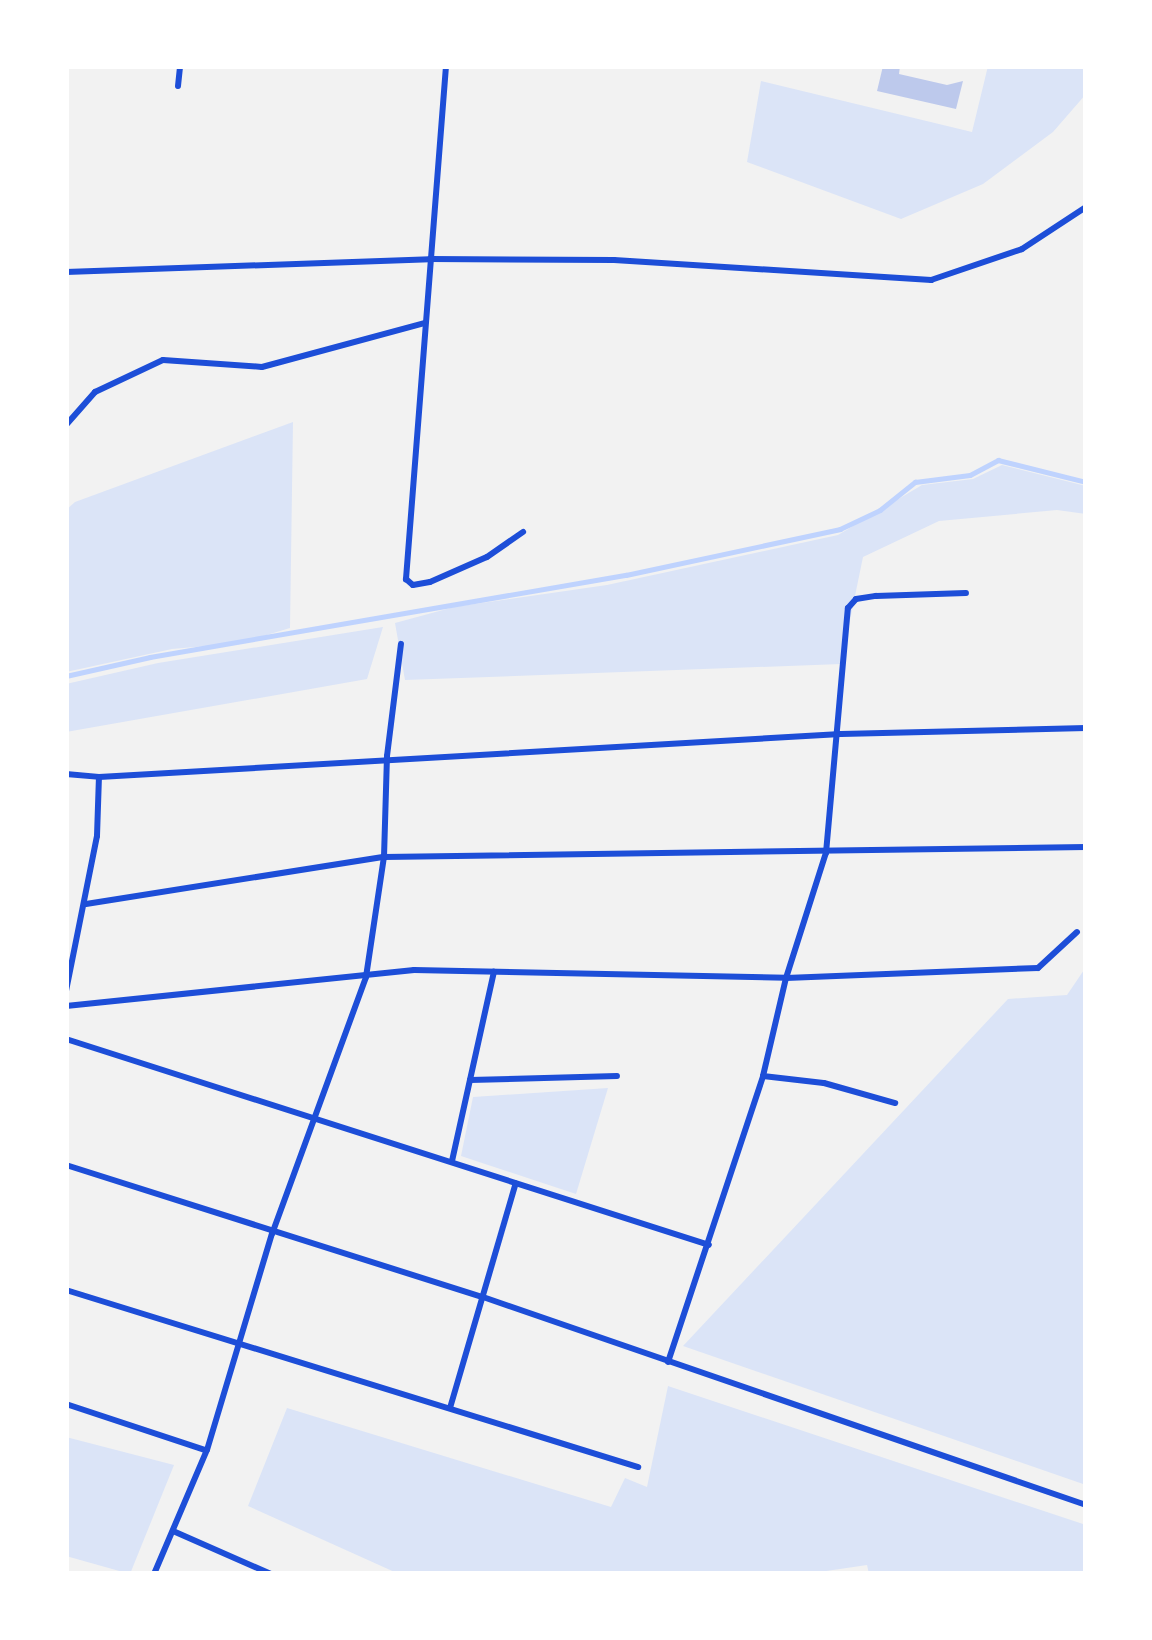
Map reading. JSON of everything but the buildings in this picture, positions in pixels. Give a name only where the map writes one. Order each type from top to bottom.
[{"type":"street","points":[[178,86],[180,66]]},
{"type":"street","points":[[446,66],[406,579],[413,585],[430,582],[487,557],[523,532]]},
{"type":"street","points":[[66,272],[430,259],[614,260],[931,280],[1022,249],[1086,207]]},
{"type":"street","points":[[66,425],[95,392],[163,360],[262,367],[425,323]]},
{"type":"street","points":[[668,1362],[763,1076],[786,978],[826,853],[841,734],[848,608],[856,599],[876,596],[966,593]]},
{"type":"street","points":[[154,1574],[207,1450],[242,1348],[272,1234],[365,977],[384,857],[387,756],[401,644]]},
{"type":"street","points":[[66,774],[99,777],[387,756],[841,734],[1086,728]]},
{"type":"street","points":[[66,991],[86,904],[99,777]]},
{"type":"street","points":[[86,904],[384,857],[1086,847]]},
{"type":"street","points":[[66,1006],[414,970],[786,978],[1038,968],[1077,932]]},
{"type":"street","points":[[452,1161],[494,972]]},
{"type":"street","points":[[66,1039],[709,1245]]},
{"type":"street","points":[[470,1080],[616,1076]]},
{"type":"street","points":[[763,1076],[824,1083],[895,1103]]},
{"type":"street","points":[[66,1165],[272,1234],[483,1297],[1086,1504]]},
{"type":"street","points":[[450,1408],[516,1183]]},
{"type":"street","points":[[66,1291],[638,1468]]},
{"type":"street","points":[[66,1404],[207,1450]]},
{"type":"street","points":[[173,1531],[271,1574]]},
{"type":"shaded area","points":[[988,66],[1086,66],[1086,94],[1053,132],[983,184],[901,219],[747,162],[761,81],[972,132]]},
{"type":"shaded area","points":[[293,422],[290,628],[240,643],[172,649],[66,672],[66,510],[75,502]]},
{"type":"shaded area","points":[[1002,465],[1086,486],[1086,514],[1057,510],[939,521],[863,557],[841,664],[405,680],[395,623],[454,607],[607,585],[838,535],[922,485],[973,479]]},
{"type":"shaded area","points":[[383,627],[367,679],[66,732],[66,684],[158,663]]},
{"type":"shaded area","points":[[1086,967],[1086,1485],[683,1346],[1008,999],[1067,995]]},
{"type":"shaded area","points":[[608,1088],[576,1194],[461,1156],[473,1097]]},
{"type":"shaded area","points":[[668,1386],[1086,1525],[1086,1574],[869,1574],[867,1565],[806,1574],[399,1574],[248,1506],[287,1408],[611,1507],[625,1478],[647,1487]]},
{"type":"shaded area","points":[[66,1437],[174,1465],[130,1574],[66,1556]]},
{"type":"waterway","points":[[66,676],[150,657],[626,575],[840,529],[880,510],[915,482],[970,475],[998,460],[1086,482]]}]
